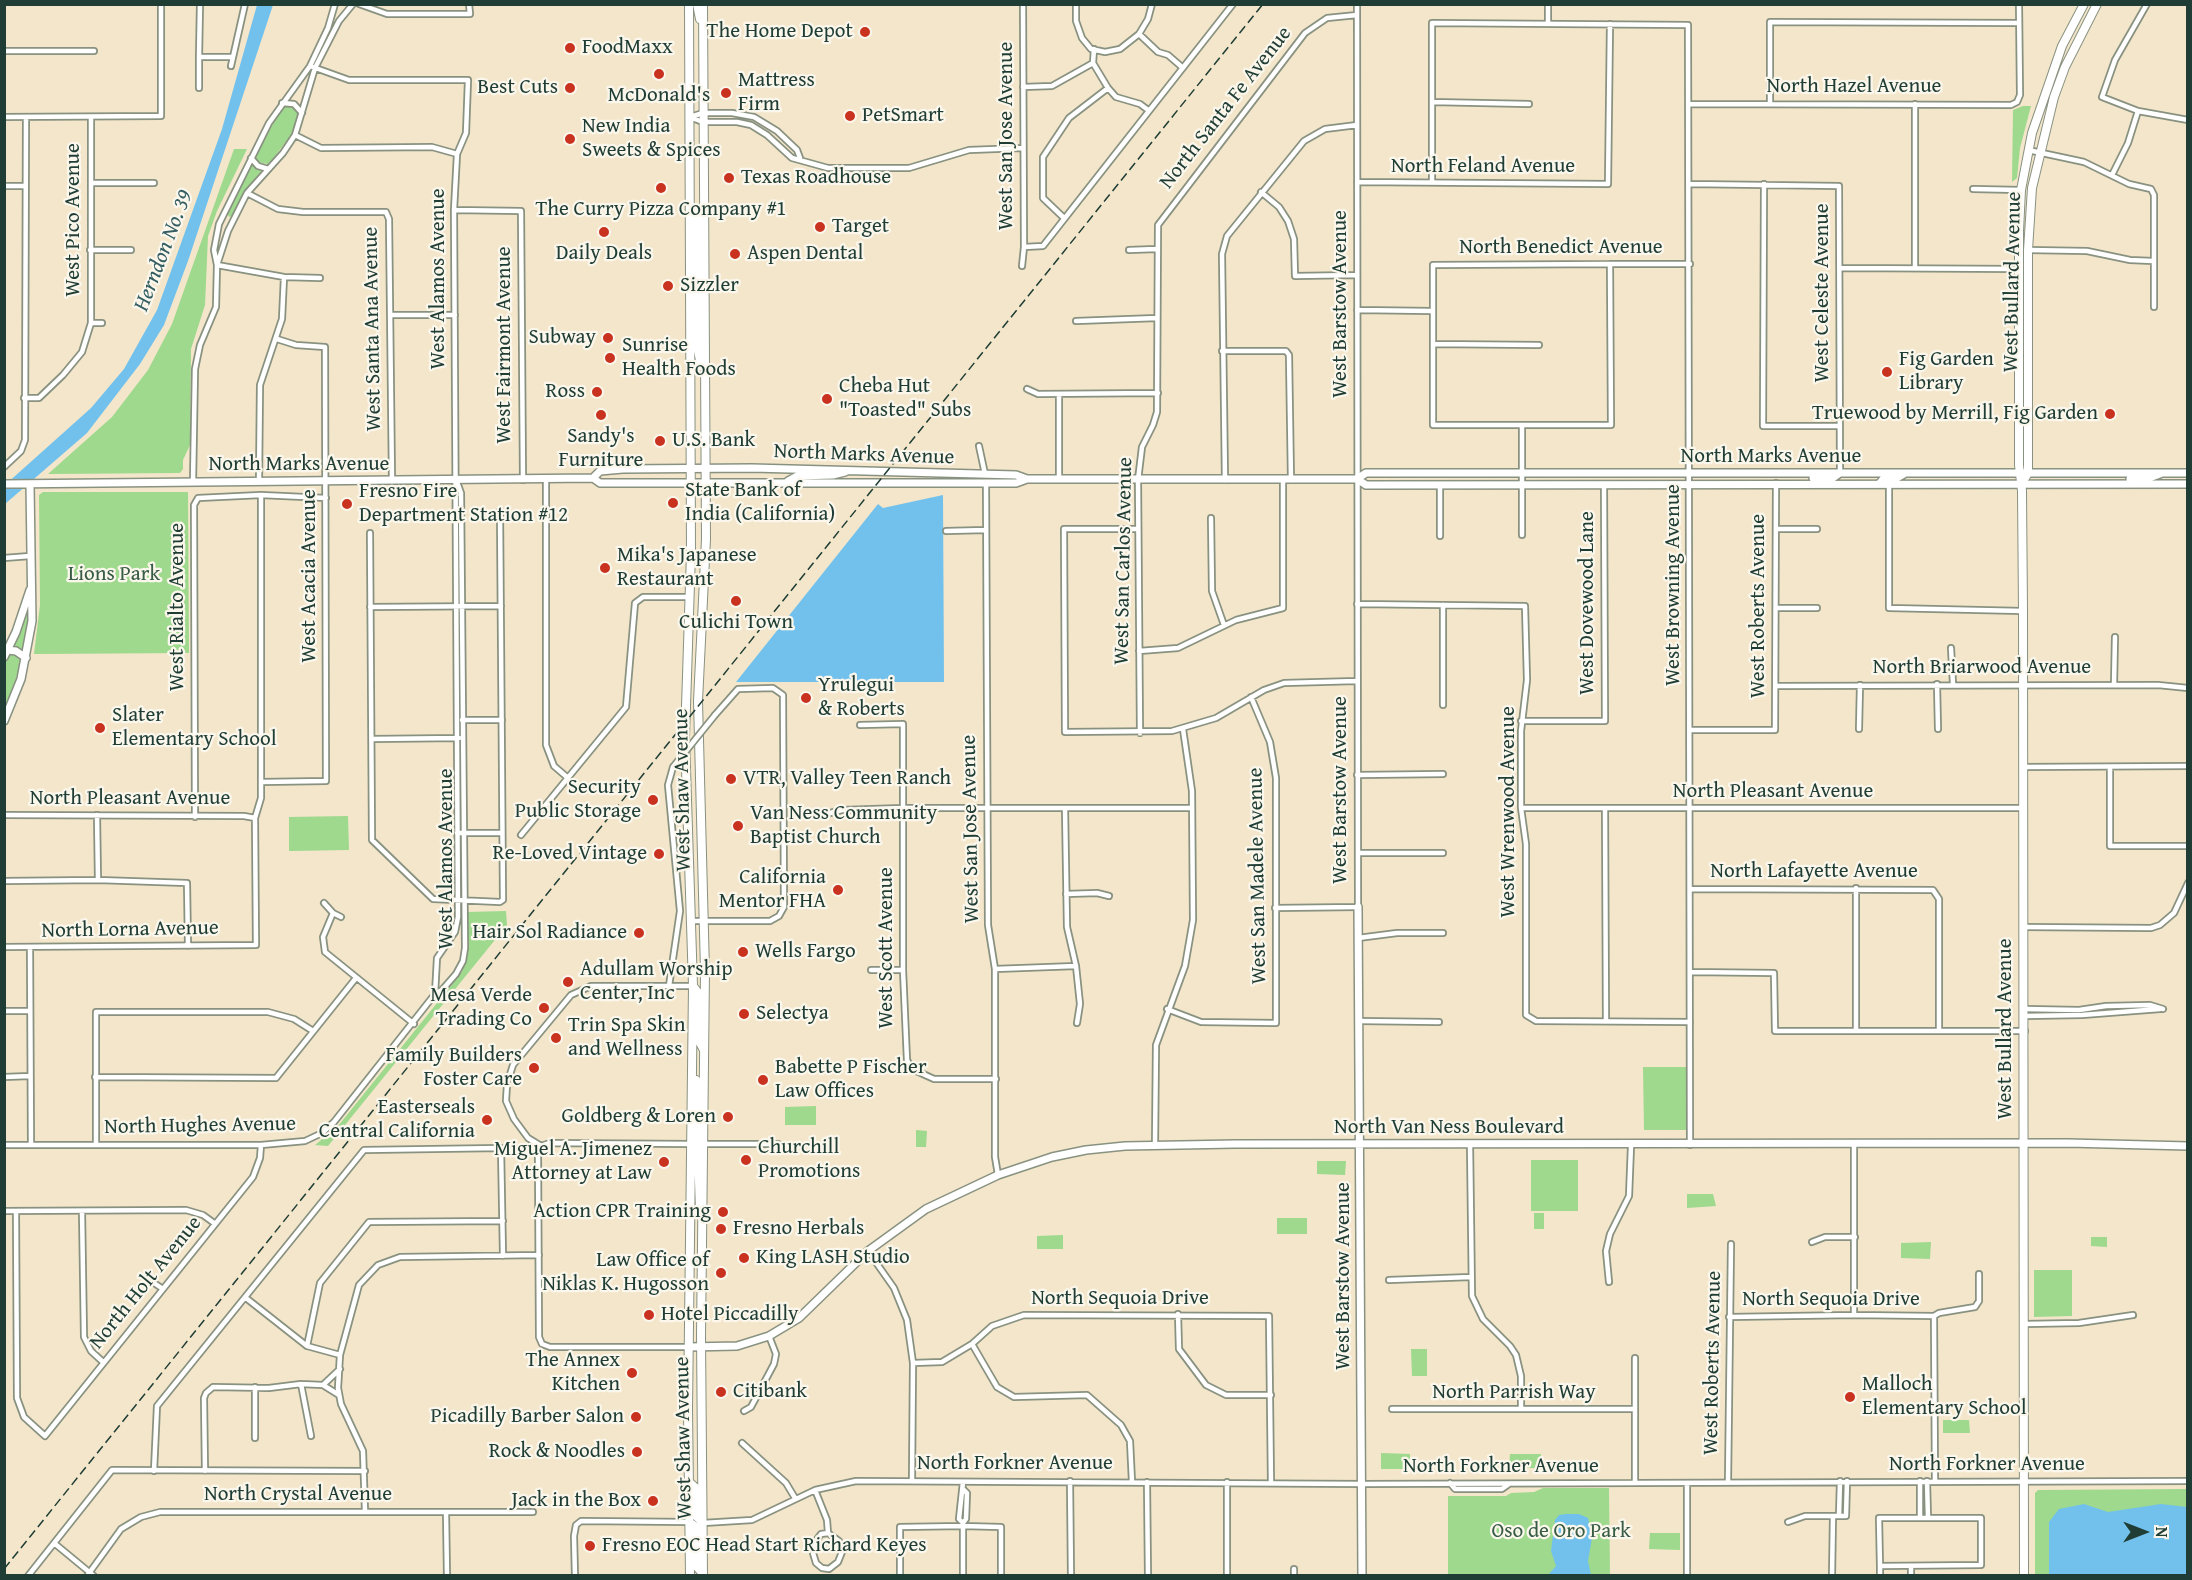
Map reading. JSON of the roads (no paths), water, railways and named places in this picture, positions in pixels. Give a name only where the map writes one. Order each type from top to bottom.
[{"type":"main road","name":"West Shaw Avenue","points":[[689,4],[691,481],[685,737],[693,986],[692,1144],[695,1347],[703,1523],[703,1575]]},
{"type":"main road","points":[[697,4],[703,32]]},
{"type":"main road","name":"West Shaw Avenue","points":[[690,1575],[689,1482],[703,1230],[705,1051],[698,700],[706,558],[703,4]]},
{"type":"main road","name":"West Bullard Avenue","points":[[2023,473],[2019,324],[2021,190],[2028,150],[2048,80],[2062,46],[2084,4]]},
{"type":"main road","name":"West Bullard Avenue","points":[[2023,473],[2028,376],[2029,213],[2038,153],[2065,67],[2097,4]]},
{"type":"main road","points":[[2021,190],[2029,213]]},
{"type":"main road","points":[[690,205],[697,212],[697,266],[704,275]]},
{"type":"main road","points":[[691,271],[697,278],[698,350],[705,388]]},
{"type":"main road","points":[[2020,363],[2023,375],[2028,376]]},
{"type":"main road","name":"North Marks Avenue","points":[[594,478],[600,471],[691,468],[857,470],[986,478],[1016,483],[1027,479],[1357,479],[1366,473],[2187,473]]},
{"type":"main road","points":[[788,481],[796,476],[833,476],[857,470]]},
{"type":"main road","points":[[1803,483],[1810,478],[1833,478],[1840,473]]},
{"type":"main road","points":[[1880,483],[1884,478],[1897,478],[1906,473]]},
{"type":"main road","points":[[2022,483],[2023,473]]},
{"type":"main road","points":[[2107,483],[2114,480],[2149,478],[2162,473]]},
{"type":"main road","name":"North Marks Avenue","points":[[4,483],[594,478],[600,483],[986,478]]},
{"type":"main road","name":"North Marks Avenue","points":[[1357,479],[1366,485],[2187,484]]},
{"type":"main road","name":"West Bullard Avenue","points":[[2022,483],[2025,1013],[2024,1575]]},
{"type":"main road","points":[[4,722],[26,658],[32,621],[30,484]]},
{"type":"main road","points":[[6,654],[30,590]]},
{"type":"main road","points":[[6,654],[16,651],[26,658]]},
{"type":"main road","name":"West Barstow Avenue","points":[[1358,908],[1362,1575]]},
{"type":"main road","points":[[693,986],[699,994],[699,1041],[705,1051]]},
{"type":"main road","points":[[692,1061],[698,1090],[697,1138],[704,1144]]},
{"type":"main road","points":[[692,1144],[698,1151],[698,1198],[703,1230]]},
{"type":"main road","name":"North Van Ness Boulevard","points":[[695,1347],[738,1346],[769,1336],[799,1318],[868,1251],[926,1209],[998,1175],[1072,1153],[1155,1145],[2025,1144],[2187,1146]]},
{"type":"main road","points":[[689,1482],[696,1488],[697,1517],[703,1523]]},
{"type":"main road","points":[[689,1522],[696,1527],[697,1567],[703,1575]]},
{"type":"street","points":[[4,117],[161,116],[161,4]]},
{"type":"street","points":[[199,88],[200,4]]},
{"type":"street","points":[[231,66],[231,57],[238,41],[245,4]]},
{"type":"street","points":[[217,265],[228,231],[247,193],[284,153],[295,135],[312,67],[335,4]]},
{"type":"street","points":[[193,482],[195,369],[200,345],[216,307],[217,265],[214,250],[219,225],[251,158],[282,103],[312,67],[353,4]]},
{"type":"street","points":[[359,4],[387,14],[470,14],[470,4]]},
{"type":"street","name":"West San Jose Avenue","points":[[1022,266],[1024,247],[1023,4]]},
{"type":"street","points":[[1076,4],[1076,21],[1083,39],[1094,49],[1105,52],[1120,49],[1138,34],[1148,20],[1152,4]]},
{"type":"street","points":[[1024,247],[1043,246],[1233,4]]},
{"type":"street","name":"West Barstow Avenue","points":[[1357,4],[1358,908]]},
{"type":"street","points":[[1548,4],[1548,24]]},
{"type":"street","points":[[1770,104],[1770,22],[2019,23],[2019,4]]},
{"type":"street","points":[[2147,4],[2115,60],[2102,97],[2138,111],[2187,120]]},
{"type":"street","name":"North Santa Fe Avenue","points":[[1160,219],[1305,33],[1327,18],[1357,15]]},
{"type":"street","points":[[1432,183],[1432,23],[1610,24]]},
{"type":"street","name":"North Hazel Avenue","points":[[1690,104],[2011,105],[2017,102],[2020,95],[2019,23]]},
{"type":"street","name":"West Browning Avenue","points":[[1610,24],[1688,25],[1690,104],[1690,1145]]},
{"type":"street","name":"North Feland Avenue","points":[[1357,182],[1608,184],[1610,24]]},
{"type":"street","points":[[1138,34],[1158,52],[1168,55],[1183,68]]},
{"type":"street","points":[[1094,49],[1093,63],[1108,88],[1116,97],[1140,104],[1148,110]]},
{"type":"street","points":[[4,51],[94,51]]},
{"type":"street","points":[[199,57],[231,57]]},
{"type":"street","points":[[1023,87],[1052,86],[1093,63]]},
{"type":"street","name":"West Alamos Avenue","points":[[312,67],[349,80],[468,80],[466,133],[457,154],[454,210],[457,480],[460,493],[462,606],[464,954],[460,969],[442,990],[435,994]]},
{"type":"street","points":[[1064,218],[1043,198],[1043,157],[1069,118],[1108,88]]},
{"type":"street","points":[[1432,102],[1529,104]]},
{"type":"street","points":[[282,103],[294,104],[302,113]]},
{"type":"street","points":[[1915,104],[1915,268]]},
{"type":"street","points":[[2112,175],[2128,143],[2138,111]]},
{"type":"street","points":[[689,117],[703,113],[741,114],[760,120],[797,150],[800,158]]},
{"type":"street","points":[[4,467],[16,459],[23,448],[26,117]]},
{"type":"street","name":"West Pico Avenue","points":[[24,398],[39,398],[63,375],[82,352],[91,323],[91,117]]},
{"type":"street","points":[[689,117],[703,122],[737,122],[751,125],[767,135],[792,158],[800,158],[832,168],[909,168],[969,150],[1022,148]]},
{"type":"street","points":[[1225,480],[1222,254],[1227,236],[1261,192],[1310,136],[1335,126],[1357,125]]},
{"type":"street","points":[[295,135],[321,148],[432,147],[457,154]]},
{"type":"street","points":[[2028,150],[2084,162],[2129,183],[2151,189],[2154,195],[2154,307]]},
{"type":"street","points":[[251,158],[258,166],[268,169]]},
{"type":"street","points":[[91,183],[154,183]]},
{"type":"street","points":[[1689,184],[1764,184],[1762,426],[1840,426]]},
{"type":"street","name":"West Celeste Avenue","points":[[1764,184],[1839,186],[1840,473]]},
{"type":"street","points":[[4,186],[25,186]]},
{"type":"street","points":[[1974,189],[2021,190]]},
{"type":"street","points":[[1261,192],[1279,207],[1288,221],[1294,238],[1295,276],[1357,275]]},
{"type":"street","name":"West Santa Ana Avenue","points":[[247,193],[278,209],[303,212],[386,212],[389,219],[392,481]]},
{"type":"street","name":"West Fairmont Avenue","points":[[454,210],[521,211],[523,480]]},
{"type":"street","name":"West San Carlos Avenue","points":[[1140,733],[1138,480],[1142,447],[1154,424],[1158,393],[1156,249],[1160,219]]},
{"type":"street","points":[[1129,250],[1156,249]]},
{"type":"street","points":[[90,250],[130,250]]},
{"type":"street","points":[[2028,250],[2087,251],[2130,260],[2153,261]]},
{"type":"street","points":[[1357,310],[1432,310],[1433,425],[1611,425],[1610,264]]},
{"type":"street","name":"North Benedict Avenue","points":[[1432,310],[1433,265],[1690,264]]},
{"type":"street","points":[[217,265],[284,278],[320,278]]},
{"type":"street","points":[[1840,268],[2019,269]]},
{"type":"street","points":[[259,481],[260,385],[263,370],[277,339],[284,302],[284,278]]},
{"type":"street","points":[[390,315],[455,315]]},
{"type":"street","points":[[1076,321],[1156,318]]},
{"type":"street","name":"West Pico Avenue","points":[[91,323],[102,323]]},
{"type":"street","name":"West Acacia Avenue","points":[[261,782],[326,781],[325,347],[296,345],[277,339]]},
{"type":"street","points":[[1433,344],[1539,345]]},
{"type":"street","points":[[1222,351],[1286,351],[1290,360],[1291,480]]},
{"type":"street","points":[[1027,389],[1038,394],[1158,393]]},
{"type":"street","points":[[1059,394],[1059,479]]},
{"type":"street","points":[[1522,425],[1522,535]]},
{"type":"street","name":"West San Jose Avenue","points":[[980,446],[986,478],[988,925],[995,969],[998,1175]]},
{"type":"street","points":[[546,479],[546,745],[554,766],[568,778]]},
{"type":"street","name":"West Alamos Avenue","points":[[435,994],[436,958],[454,932],[458,901],[454,493],[457,480]]},
{"type":"street","points":[[1139,651],[1178,648],[1251,615],[1283,608],[1282,480]]},
{"type":"street","name":"West Roberts Avenue","points":[[1691,730],[1774,730],[1776,483]]},
{"type":"street","points":[[1889,483],[1889,608],[2023,611]]},
{"type":"street","name":"West Dovewood Lane","points":[[1521,721],[1605,721],[1604,484]]},
{"type":"street","points":[[1440,485],[1440,536]]},
{"type":"street","points":[[255,818],[261,798],[261,495]]},
{"type":"street","name":"North Marks Avenue","points":[[194,505],[198,498],[261,495],[326,498]]},
{"type":"street","name":"West Rialto Avenue","points":[[194,505],[195,817]]},
{"type":"street","points":[[370,533],[372,840],[433,899],[500,902],[503,900],[500,511]]},
{"type":"street","points":[[1211,518],[1212,591],[1224,626]]},
{"type":"street","points":[[1138,529],[1064,530],[1065,732],[1140,733],[1183,729],[1216,718],[1273,686],[1292,682],[1357,681]]},
{"type":"street","points":[[1776,529],[1817,529]]},
{"type":"street","points":[[946,531],[986,530]]},
{"type":"street","points":[[4,558],[30,556]]},
{"type":"street","points":[[521,835],[626,707],[635,603],[643,597],[689,597]]},
{"type":"street","points":[[1357,604],[1443,605],[1443,705]]},
{"type":"street","name":"West Wrenwood Avenue","points":[[1443,605],[1525,606],[1527,680],[1521,721],[1521,808],[1526,844],[1525,1011],[1528,1018],[1536,1021],[1606,1021]]},
{"type":"street","points":[[370,607],[501,606]]},
{"type":"street","points":[[1776,608],[1816,608]]},
{"type":"street","points":[[2114,685],[2115,637]]},
{"type":"street","points":[[1951,648],[1953,684]]},
{"type":"street","points":[[1937,684],[1938,729]]},
{"type":"street","name":"North Briarwood Avenue","points":[[1776,686],[1953,684],[2187,688]]},
{"type":"street","points":[[1859,729],[1860,685]]},
{"type":"street","points":[[669,986],[680,911],[669,785],[673,767],[738,689],[773,688],[780,691],[784,700],[783,910],[777,919],[770,921],[691,921]]},
{"type":"street","name":"West San Madele Avenue","points":[[1167,1009],[1201,1022],[1276,1023],[1274,759],[1264,726],[1251,697]]},
{"type":"street","points":[[457,720],[502,720]]},
{"type":"street","name":"West Scott Avenue","points":[[860,725],[903,724],[904,1050],[912,1069],[934,1079],[996,1079]]},
{"type":"street","points":[[1155,1145],[1154,1060],[1159,1032],[1167,1009],[1179,986],[1190,944],[1191,770],[1183,729]]},
{"type":"street","points":[[372,739],[463,738]]},
{"type":"street","points":[[2023,767],[2187,766]]},
{"type":"street","points":[[2110,767],[2110,846],[2187,846]]},
{"type":"street","points":[[1358,775],[1443,774]]},
{"type":"street","points":[[826,814],[842,810],[903,808],[1192,808]]},
{"type":"street","points":[[1065,808],[1066,927],[1076,966],[1080,1004],[1077,1023]]},
{"type":"street","name":"North Pleasant Avenue","points":[[1521,808],[2024,808]]},
{"type":"street","points":[[1605,808],[1606,1021],[1690,1022]]},
{"type":"street","name":"North Pleasant Avenue","points":[[4,815],[244,816],[255,818]]},
{"type":"street","points":[[97,815],[98,880]]},
{"type":"street","name":"North Lorna Avenue","points":[[4,947],[256,945],[255,818]]},
{"type":"street","points":[[457,833],[502,833]]},
{"type":"street","points":[[1358,854],[1443,853]]},
{"type":"street","points":[[4,881],[187,882],[188,946]]},
{"type":"street","points":[[2024,927],[2151,928],[2160,925],[2174,913],[2187,883]]},
{"type":"street","points":[[1856,888],[1856,1029]]},
{"type":"street","name":"North Lafayette Avenue","points":[[1690,889],[1856,888],[1930,889],[1937,892],[1939,899],[1939,1030]]},
{"type":"street","points":[[1066,894],[1097,893],[1109,896]]},
{"type":"street","points":[[324,903],[333,913],[341,917]]},
{"type":"street","points":[[1275,908],[1358,908]]},
{"type":"street","points":[[333,913],[323,937],[325,952],[414,1024]]},
{"type":"street","points":[[454,932],[464,934]]},
{"type":"street","points":[[1358,938],[1397,933],[1443,933]]},
{"type":"street","points":[[30,947],[31,1145]]},
{"type":"street","points":[[995,969],[1076,966]]},
{"type":"street","points":[[871,970],[903,970]]},
{"type":"street","points":[[1690,972],[1774,973],[1775,1031],[1856,1029],[2025,1031]]},
{"type":"street","points":[[95,1077],[276,1078],[356,978]]},
{"type":"street","points":[[541,1146],[528,1138],[514,1119],[507,1101],[507,1084],[513,1065],[576,991],[591,986],[693,986]]},
{"type":"street","name":"North Hughes Avenue","points":[[4,1145],[296,1144],[313,1138],[328,1128],[414,1024],[435,994]]},
{"type":"street","points":[[2025,1013],[2071,1013],[2135,1008]]},
{"type":"street","points":[[4,1011],[29,1011]]},
{"type":"street","points":[[96,1144],[96,1011],[268,1012],[294,1019],[313,1031]]},
{"type":"street","points":[[1359,1021],[1439,1022]]},
{"type":"street","points":[[4,1077],[30,1076]]},
{"type":"street","points":[[541,1146],[550,1143],[692,1144]]},
{"type":"street","points":[[704,1144],[778,1144]]},
{"type":"street","points":[[1470,1144],[1472,1296],[1479,1313],[1515,1355],[1521,1376],[1521,1409]]},
{"type":"street","points":[[1854,1144],[1854,1315]]},
{"type":"street","name":"North Holt Avenue","points":[[16,1211],[17,1398],[24,1418],[45,1436],[253,1177],[260,1158],[261,1145]]},
{"type":"street","points":[[541,1146],[538,1155],[539,1337],[542,1344],[550,1347],[695,1347]]},
{"type":"street","points":[[1609,1282],[1606,1251],[1610,1234],[1629,1196],[1631,1146]]},
{"type":"street","points":[[154,1471],[157,1406],[367,1149],[501,1148],[503,1256]]},
{"type":"street","points":[[82,1210],[84,1337],[91,1351],[104,1362]]},
{"type":"street","points":[[4,1211],[186,1210],[203,1215],[214,1223]]},
{"type":"street","points":[[307,1346],[320,1283],[369,1222],[503,1221]]},
{"type":"street","points":[[1812,1242],[1826,1237],[1855,1237]]},
{"type":"street","name":"West Roberts Avenue","points":[[1728,1482],[1731,1244]]},
{"type":"street","points":[[868,1251],[885,1273],[902,1304],[912,1343],[912,1480]]},
{"type":"street","points":[[365,1511],[363,1451],[339,1395],[340,1355],[359,1285],[378,1265],[400,1257],[539,1255]]},
{"type":"street","name":"North Sequoia Drive","points":[[1729,1317],[1854,1315],[1934,1317],[1939,1313],[1975,1307],[1979,1301],[1979,1274]]},
{"type":"street","points":[[1389,1280],[1471,1277]]},
{"type":"street","points":[[152,1281],[163,1289]]},
{"type":"street","points":[[246,1298],[307,1346],[340,1355]]},
{"type":"street","points":[[1178,1314],[1179,1349],[1206,1385],[1226,1395],[1271,1395],[1271,1483]]},
{"type":"street","name":"North Sequoia Drive","points":[[913,1363],[942,1362],[972,1344],[992,1326],[1024,1315],[1269,1316],[1271,1395]]},
{"type":"street","points":[[2025,1324],[2079,1323],[2133,1315]]},
{"type":"street","points":[[1934,1317],[1935,1481]]},
{"type":"street","points":[[744,1412],[751,1407],[774,1364],[776,1354],[769,1336]]},
{"type":"street","points":[[972,1344],[997,1387],[1014,1397],[1087,1395],[1121,1425],[1130,1441],[1131,1482]]},
{"type":"street","points":[[1635,1358],[1635,1483]]},
{"type":"street","points":[[323,1385],[340,1369]]},
{"type":"street","points":[[301,1384],[311,1436]]},
{"type":"street","points":[[205,1471],[206,1393],[213,1388],[323,1385],[339,1395]]},
{"type":"street","points":[[255,1388],[255,1438]]},
{"type":"street","name":"North Parrish Way","points":[[1392,1409],[1635,1409]]},
{"type":"street","points":[[742,1443],[784,1481],[795,1498]]},
{"type":"street","points":[[28,1575],[112,1470],[365,1471]]},
{"type":"street","name":"North Forkner Avenue","points":[[703,1523],[752,1520],[815,1490],[856,1481],[1362,1484],[2187,1481]]},
{"type":"street","points":[[1070,1481],[1071,1575]]},
{"type":"street","points":[[1839,1516],[1844,1481]]},
{"type":"street","points":[[1788,1522],[1805,1516],[1846,1516],[1844,1481]]},
{"type":"street","points":[[1920,1481],[1920,1517]]},
{"type":"street","points":[[1927,1481],[1928,1518]]},
{"type":"street","points":[[963,1482],[963,1489],[960,1493],[959,1519],[963,1525]]},
{"type":"street","points":[[1147,1482],[1148,1575]]},
{"type":"street","points":[[1227,1482],[1227,1575]]},
{"type":"street","points":[[1687,1483],[1688,1575]]},
{"type":"street","points":[[963,1489],[967,1493],[966,1519],[963,1525],[963,1575]]},
{"type":"street","points":[[815,1490],[827,1520],[828,1533]]},
{"type":"street","points":[[960,1507],[967,1507]]},
{"type":"street","name":"North Crystal Avenue","points":[[90,1574],[121,1529],[141,1517],[160,1512],[534,1512]]},
{"type":"street","points":[[446,1512],[447,1575]]},
{"type":"street","points":[[1832,1575],[1833,1516]]},
{"type":"street","points":[[1880,1566],[1981,1565],[1981,1518],[1879,1518],[1880,1575]]},
{"type":"street","points":[[574,1575],[576,1525],[581,1521],[689,1522]]},
{"type":"street","points":[[900,1575],[900,1527],[963,1525],[1001,1527],[1001,1575]]},
{"type":"street","points":[[824,1575],[822,1568],[814,1558],[813,1548],[821,1534],[828,1533],[839,1541],[842,1547],[841,1558],[833,1567],[830,1575]]},
{"type":"street","points":[[54,1543],[90,1574]]},
{"type":"street","points":[[1911,1566],[1911,1575]]},
{"type":"street","points":[[822,1568],[833,1567]]},
{"type":"street","points":[[1294,1569],[1294,1575]]},
{"type":"water","points":[[257,5],[273,5],[188,261],[164,325],[140,364],[87,433],[5,504],[5,485],[91,408],[124,369],[157,310],[222,129]]},
{"type":"water","points":[[943,495],[944,682],[736,682],[878,504],[883,508]]},
{"type":"water","points":[[2084,1504],[2108,1512],[2161,1504],[2187,1507],[2187,1575],[2049,1575],[2049,1522],[2059,1509]]},
{"type":"water","points":[[1579,1514],[1588,1518],[1592,1538],[1588,1561],[1591,1575],[1548,1575],[1556,1566],[1551,1551],[1555,1520],[1559,1515]]},
{"type":"railway","points":[[4,1569],[1263,4]]},
{"type":"place","name":"The Home Depot","points":[[865,32]]},
{"type":"place","name":"FoodMaxx","points":[[570,48]]},
{"type":"place","name":"McDonald's","points":[[659,74]]},
{"type":"place","name":"Best Cuts","points":[[570,88]]},
{"type":"place","name":"Mattress Firm","points":[[726,93]]},
{"type":"place","name":"PetSmart","points":[[850,116]]},
{"type":"place","name":"New India Sweets & Spices","points":[[570,139]]},
{"type":"place","name":"Texas Roadhouse","points":[[729,178]]},
{"type":"place","name":"The Curry Pizza Company #1","points":[[661,188]]},
{"type":"place","name":"Target","points":[[820,227]]},
{"type":"place","name":"Daily Deals","points":[[604,232]]},
{"type":"place","name":"Aspen Dental","points":[[735,254]]},
{"type":"place","name":"Sizzler","points":[[668,286]]},
{"type":"place","name":"Subway","points":[[608,338]]},
{"type":"place","name":"Sunrise Health Foods","points":[[610,358]]},
{"type":"place","name":"Fig Garden Library","points":[[1887,372]]},
{"type":"place","name":"Ross","points":[[597,392]]},
{"type":"place","name":"Cheba Hut \"Toasted\" Subs","points":[[827,399]]},
{"type":"place","name":"Truewood by Merrill, Fig Garden","points":[[2110,414]]},
{"type":"place","name":"Sandy's Furniture","points":[[601,415]]},
{"type":"place","name":"U.S. Bank","points":[[660,441]]},
{"type":"place","name":"State Bank of India (California)","points":[[673,503]]},
{"type":"place","name":"Fresno Fire Department Station #12","points":[[347,504]]},
{"type":"place","name":"Mika's Japanese Restaurant","points":[[605,568]]},
{"type":"place","name":"Culichi Town","points":[[736,601]]},
{"type":"place","name":"Yrulegui & Roberts","points":[[806,698]]},
{"type":"place","name":"Slater Elementary School","points":[[100,728]]},
{"type":"place","name":"VTR, Valley Teen Ranch","points":[[731,779]]},
{"type":"place","name":"Security Public Storage","points":[[653,800]]},
{"type":"place","name":"Van Ness Community Baptist Church","points":[[738,826]]},
{"type":"place","name":"Re-Loved Vintage","points":[[659,854]]},
{"type":"place","name":"California Mentor FHA","points":[[838,890]]},
{"type":"place","name":"Hair Sol Radiance","points":[[639,933]]},
{"type":"place","name":"Wells Fargo","points":[[743,952]]},
{"type":"place","name":"Adullam Worship Center, Inc","points":[[568,982]]},
{"type":"place","name":"Mesa Verde Trading Co","points":[[544,1008]]},
{"type":"place","name":"Selectya","points":[[744,1014]]},
{"type":"place","name":"Trin Spa Skin and Wellness","points":[[556,1038]]},
{"type":"place","name":"Family Builders Foster Care","points":[[534,1068]]},
{"type":"place","name":"Babette P Fischer Law Offices","points":[[763,1080]]},
{"type":"place","name":"Goldberg & Loren","points":[[728,1117]]},
{"type":"place","name":"Easterseals Central California","points":[[487,1120]]},
{"type":"place","name":"Churchill Promotions","points":[[746,1160]]},
{"type":"place","name":"Miguel A. Jimenez Attorney at Law","points":[[664,1162]]},
{"type":"place","name":"Action CPR Training","points":[[723,1212]]},
{"type":"place","name":"Fresno Herbals","points":[[721,1229]]},
{"type":"place","name":"King LASH Studio","points":[[744,1258]]},
{"type":"place","name":"Law Office of Niklas K. Hugosson","points":[[721,1273]]},
{"type":"place","name":"Hotel Piccadilly","points":[[649,1315]]},
{"type":"place","name":"The Annex Kitchen","points":[[632,1373]]},
{"type":"place","name":"Citibank","points":[[721,1392]]},
{"type":"place","name":"Malloch Elementary School","points":[[1850,1397]]},
{"type":"place","name":"Picadilly Barber Salon","points":[[636,1417]]},
{"type":"place","name":"Rock & Noodles","points":[[637,1452]]},
{"type":"place","name":"Jack in the Box","points":[[653,1501]]},
{"type":"place","name":"Fresno EOC Head Start Richard Keyes","points":[[590,1546]]},
{"type":"water label","name":"Herndon No. 39","points":[[164,251]]},
{"type":"park label","name":"Lions Park","points":[[114,575]]},
{"type":"park label","name":"Oso de Oro Park","points":[[1561,1532]]}]
